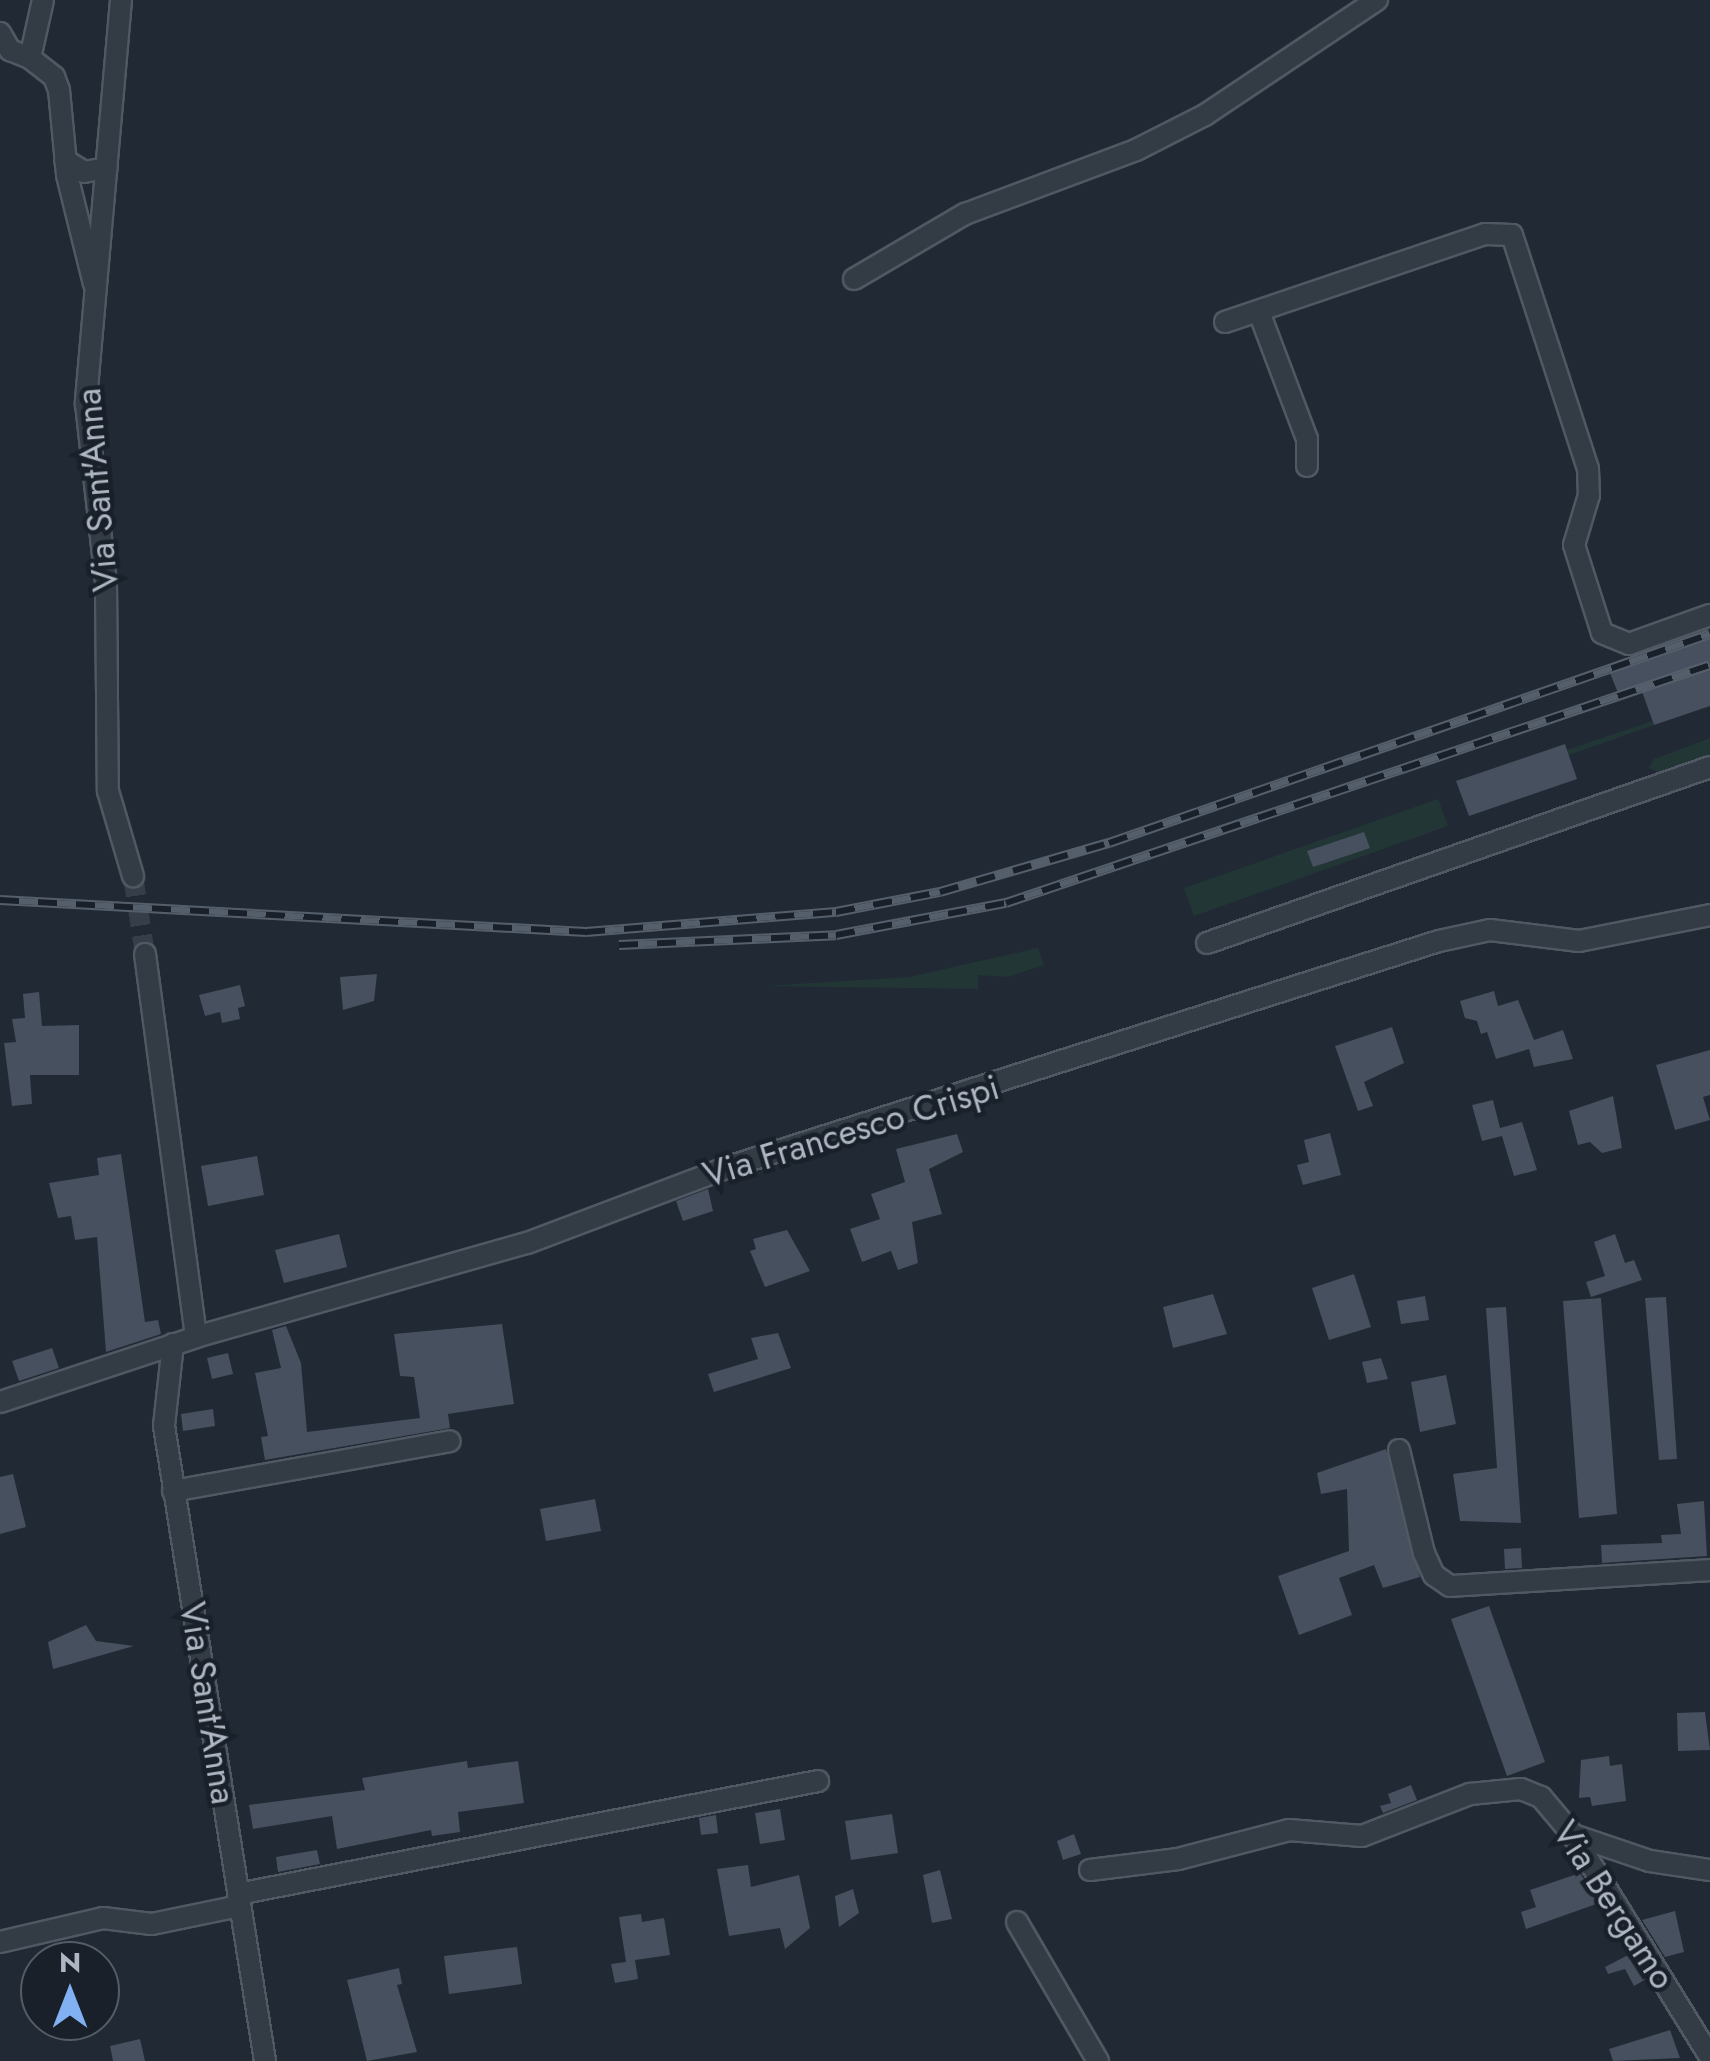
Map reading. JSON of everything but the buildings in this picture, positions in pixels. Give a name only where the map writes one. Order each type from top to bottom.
[{"type":"street","points":[[30,58],[42,0]]},
{"type":"street","points":[[95,286],[120,0]]},
{"type":"street","points":[[854,279],[965,214],[1136,150],[1205,114],[1377,0]]},
{"type":"street","name":"Via Sant'Anna","points":[[0,33],[10,50],[30,58],[54,76],[83,260],[95,286],[86,404],[106,581],[108,791],[133,876]]},
{"type":"street","points":[[65,160],[84,172],[107,168]]},
{"type":"street","points":[[1225,322],[1485,234],[1512,235],[1588,468],[1589,495],[1574,545],[1602,633],[1629,644],[1710,615]]},
{"type":"street","points":[[1259,312],[1307,439],[1307,466]]},
{"type":"street","points":[[1207,943],[1710,768]]},
{"type":"street","name":"Via Francesco Crispi","points":[[0,1402],[172,1344],[527,1243],[725,1168],[1439,941],[1490,930],[1579,941],[1710,915]]},
{"type":"street","points":[[145,954],[158,1088],[196,1337]]},
{"type":"street","name":"Via Sant'Anna","points":[[172,1344],[164,1426],[265,2061]]},
{"type":"street","points":[[173,1491],[450,1442]]},
{"type":"street","points":[[1399,1450],[1424,1554],[1434,1575],[1450,1586],[1710,1570]]},
{"type":"street","points":[[0,1942],[103,1918],[152,1924],[238,1900],[818,1781]]},
{"type":"street","name":"Via Bergamo","points":[[1090,1870],[1178,1859],[1289,1830],[1362,1836],[1502,1788],[1521,1789],[1548,1804],[1572,1835],[1710,2057]]},
{"type":"street","points":[[1572,1835],[1650,1861],[1710,1870]]},
{"type":"street","points":[[1017,1922],[1098,2061]]},
{"type":"shaded area","points":[[1652,721],[1654,725],[1569,755],[1567,750]]},
{"type":"shaded area","points":[[1710,738],[1710,754],[1659,772],[1649,768],[1654,759]]},
{"type":"shaded area","points":[[1438,799],[1448,826],[1194,916],[1184,888]]},
{"type":"shaded area","points":[[1038,948],[1044,965],[1007,977],[978,975],[978,989],[765,986],[909,977]]},
{"type":"tunnel","points":[[133,876],[145,954]]},
{"type":"railway","points":[[0,900],[586,932],[836,912],[940,892],[1109,843],[1710,634]]},
{"type":"railway","points":[[619,945],[836,935],[1006,903],[1710,665]]}]
